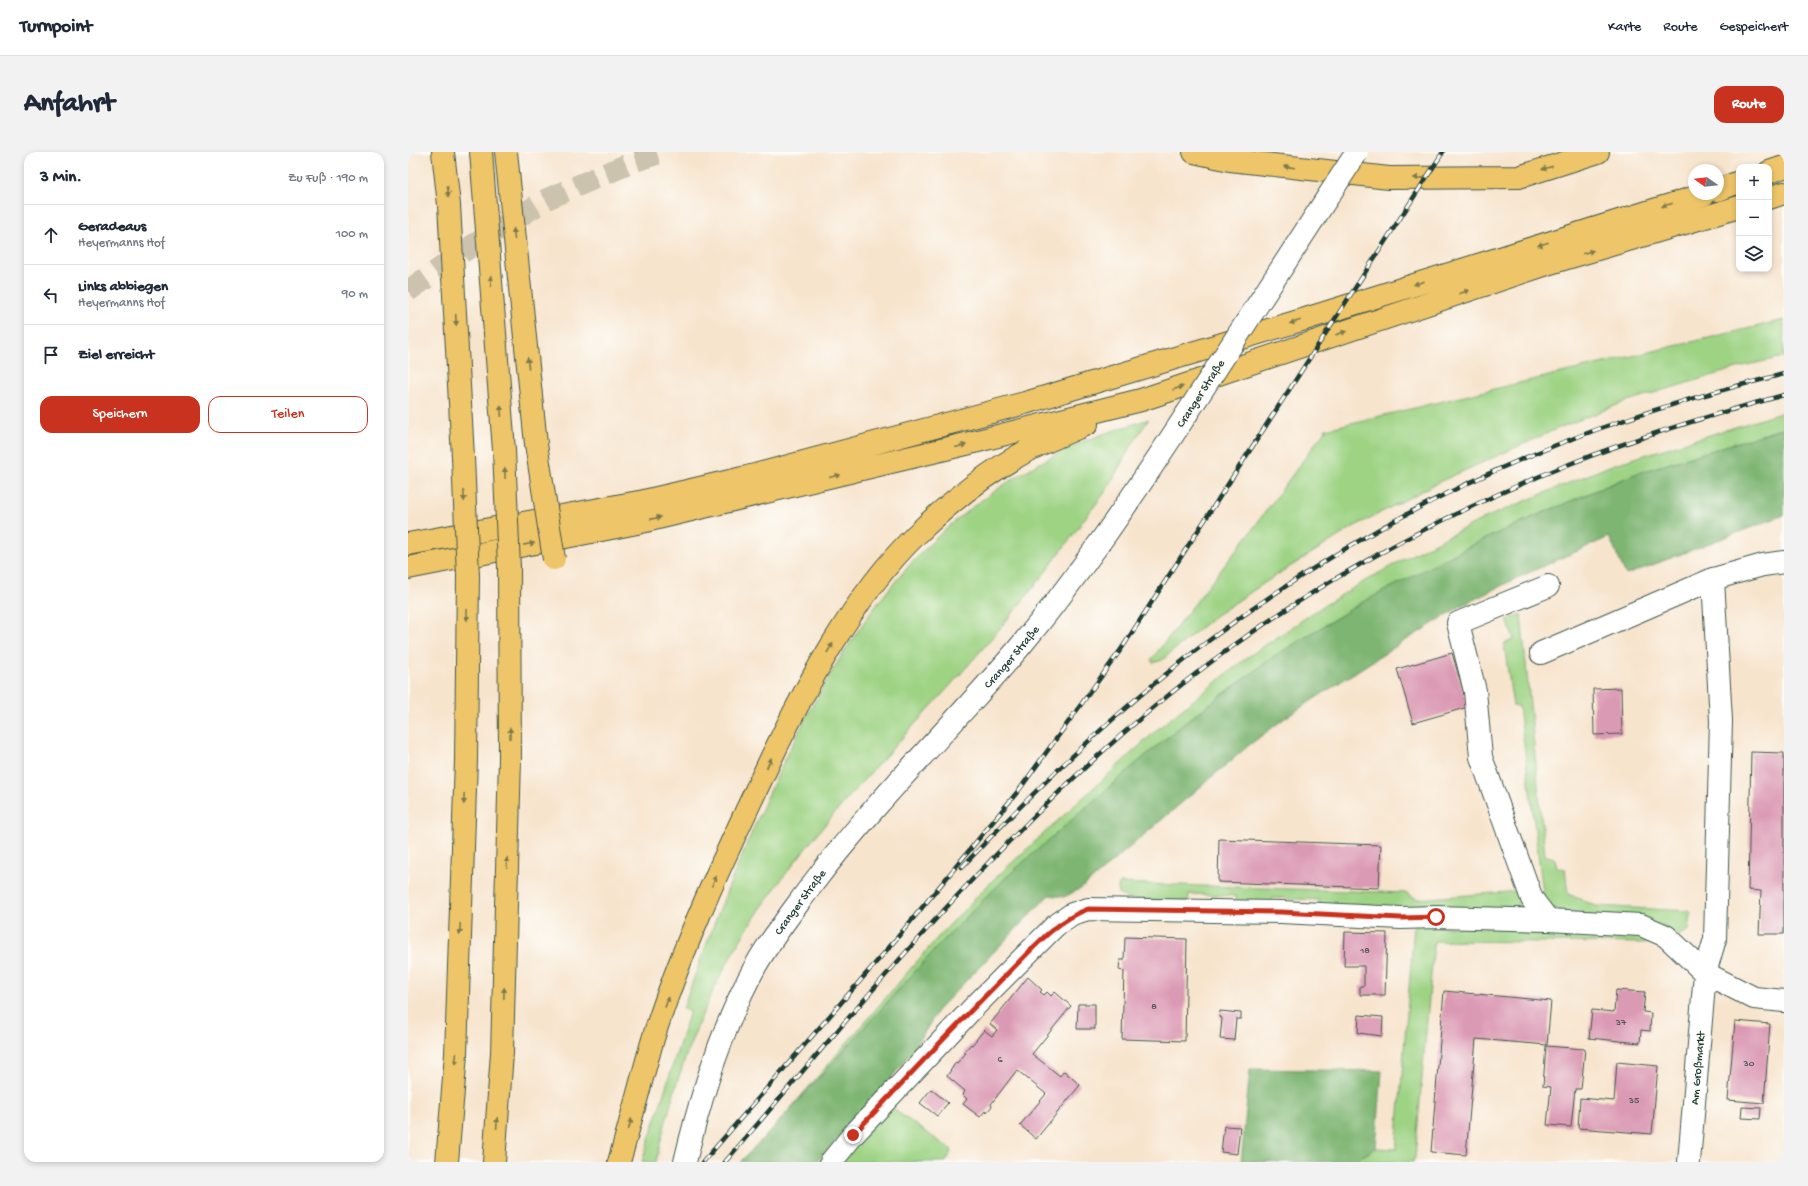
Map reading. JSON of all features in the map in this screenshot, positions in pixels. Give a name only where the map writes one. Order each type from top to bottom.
[{"type":"highway","points":[[443,152],[450,205],[468,576],[466,760],[456,1054],[448,1162]]},
{"type":"highway","points":[[481,152],[504,450],[509,568],[510,758],[502,1053],[494,1162]]},
{"type":"highway","points":[[506,152],[536,444],[554,559]]},
{"type":"highway","points":[[1194,152],[1230,160],[1389,178],[1520,177],[1598,152]]},
{"type":"highway","points":[[1772,171],[1784,167]]},
{"type":"highway","points":[[1724,188],[1736,183]]},
{"type":"highway","points":[[1772,197],[1784,193]]},
{"type":"highway","points":[[408,544],[644,501],[747,477],[1017,405],[1302,320],[1688,199]]},
{"type":"highway","points":[[408,568],[637,523],[950,448],[1141,400],[1547,264],[1736,208]]},
{"type":"highway","points":[[620,1162],[654,1038],[684,955],[718,873],[789,719],[821,663],[853,612],[882,573],[914,536],[950,504],[987,475],[1026,452],[1141,400]]},
{"type":"street","name":"Cranger Straße","points":[[685,1162],[708,1074],[732,1014],[757,964],[788,917],[842,846],[1018,649],[1112,528],[1357,152]]},
{"type":"street","points":[[1541,653],[1713,579],[1763,565],[1784,562]]},
{"type":"street","name":"Am Großmarkt","points":[[1689,1162],[1705,973],[1715,939],[1721,720],[1713,579]]},
{"type":"street","points":[[1548,586],[1458,623],[1475,690],[1481,757],[1532,899],[1548,920]]},
{"type":"street","points":[[831,1162],[853,1135],[974,1007],[1056,926],[1072,914],[1088,909],[1281,912],[1401,918],[1436,917],[1548,920],[1642,925],[1666,936],[1705,973],[1754,998],[1784,1001]]},
{"type":"green space","points":[[1784,320],[1784,357],[1747,365],[1627,401],[1559,428],[1439,482],[1355,526],[1215,616],[1162,660],[1153,663],[1151,660],[1252,530],[1326,429]]},
{"type":"green space","points":[[1784,412],[1784,428],[1635,474],[1533,517],[1474,544],[1361,603],[1276,655],[1192,717],[1146,755],[1003,880],[941,943],[777,1124],[938,937],[991,882],[1160,727],[1245,659],[1320,608],[1365,581],[1409,556],[1487,517],[1612,465]]},
{"type":"green space","points":[[1149,419],[1120,465],[1106,491],[1030,591],[978,654],[839,808],[806,847],[775,888],[730,958],[702,1014],[671,1102],[656,1162],[642,1162],[690,1011],[683,1009],[731,882],[763,807],[797,734],[816,698],[859,629],[909,566],[937,537],[987,496],[1024,472],[1063,451],[1098,436]]},
{"type":"green space","points":[[1784,428],[1784,515],[1626,575],[1609,537],[1517,578],[1461,606],[1285,718],[1248,746],[1082,888],[1064,897],[1049,895],[937,1011],[912,1051],[882,1090],[817,1162],[740,1162],[777,1124],[941,943],[1003,880],[1146,755],[1192,717],[1276,655],[1361,603],[1474,544],[1533,517],[1635,474]]},
{"type":"green space","points":[[1521,614],[1545,855],[1554,858],[1557,867],[1565,869],[1568,894],[1596,906],[1689,911],[1691,914],[1689,930],[1680,935],[1558,911],[1549,906],[1544,900],[1519,706],[1513,706],[1504,644],[1514,639],[1507,620]]},
{"type":"green space","points":[[1120,883],[1407,893],[1417,899],[1519,891],[1530,912],[1319,907],[1319,900],[1272,898],[1271,905],[1236,904],[1236,896],[1189,894],[1188,902],[1128,899],[1119,894],[1118,887]]},
{"type":"green space","points":[[1414,926],[1637,931],[1654,943],[1434,941],[1415,1157],[1413,1162],[1352,1162],[1376,1148],[1396,1149]]},
{"type":"green space","points":[[1250,1069],[1382,1071],[1376,1148],[1352,1162],[1241,1162]]},
{"type":"green space","points":[[890,1107],[952,1150],[946,1162],[840,1162]]},
{"type":"building","points":[[1452,653],[1468,707],[1413,723],[1397,669]]},
{"type":"building","points":[[1621,688],[1622,734],[1594,735],[1593,689]]},
{"type":"building","points":[[1751,752],[1784,753],[1784,934],[1759,934],[1761,891],[1748,890]]},
{"type":"building","points":[[1219,839],[1381,845],[1379,888],[1218,882]]},
{"type":"building","points":[[1345,932],[1387,933],[1385,995],[1360,995],[1360,986],[1364,986],[1364,966],[1344,966]]},
{"type":"building","points":[[1125,937],[1187,939],[1185,1041],[1122,1039],[1124,971],[1119,970],[1120,960],[1124,960]]},
{"type":"building","points":[[1028,977],[1042,990],[1040,992],[1044,995],[1047,992],[1051,996],[1055,992],[1071,1006],[1032,1054],[1060,1076],[1064,1071],[1080,1085],[1036,1139],[1020,1125],[1046,1094],[1017,1070],[991,1104],[992,1106],[980,1117],[963,1104],[967,1099],[963,1095],[965,1091],[947,1076],[956,1062],[957,1063],[966,1053],[964,1052],[971,1044],[972,1045],[984,1030],[992,1036],[997,1030],[990,1024]]},
{"type":"building","points":[[1616,990],[1645,992],[1643,1012],[1651,1013],[1650,1031],[1641,1030],[1640,1043],[1589,1038],[1592,1010],[1614,1012]]},
{"type":"building","points":[[1444,991],[1551,1001],[1547,1045],[1476,1039],[1466,1155],[1431,1152]]},
{"type":"building","points":[[1078,1004],[1095,1004],[1095,1029],[1077,1029]]},
{"type":"building","points":[[1220,1011],[1241,1013],[1241,1019],[1236,1019],[1234,1040],[1220,1039],[1222,1018],[1219,1017]]},
{"type":"building","points":[[1359,1015],[1383,1017],[1382,1036],[1358,1033]]},
{"type":"building","points":[[1735,1021],[1770,1024],[1764,1103],[1728,1100]]},
{"type":"building","points":[[1546,1046],[1585,1049],[1581,1089],[1575,1089],[1571,1127],[1547,1125],[1551,1087],[1543,1086]]},
{"type":"building","points":[[1617,1062],[1658,1066],[1652,1134],[1578,1128],[1580,1098],[1614,1101]]},
{"type":"building","points":[[931,1089],[948,1103],[937,1116],[920,1103]]},
{"type":"building","points":[[1742,1107],[1761,1108],[1760,1119],[1741,1118]]},
{"type":"building","points":[[1224,1126],[1240,1127],[1237,1154],[1221,1152]]},
{"type":"tunnel","points":[[408,291],[470,247],[547,199],[635,161],[663,152]]},
{"type":"railway","points":[[703,1162],[892,944],[1019,790],[1122,648],[1443,152]]},
{"type":"railway","points":[[962,867],[1051,776],[1145,691],[1256,606],[1350,546],[1448,493],[1549,448],[1601,428],[1669,406],[1784,374]]},
{"type":"railway","points":[[725,1162],[900,958],[1023,827],[1088,765],[1155,706],[1226,651],[1266,623],[1348,571],[1434,525],[1478,504],[1567,465],[1620,445],[1784,395]]},
{"type":"route","points":[[853,1135],[974,1007],[1056,926],[1072,914],[1088,909],[1281,912],[1401,918],[1436,917]]}]
